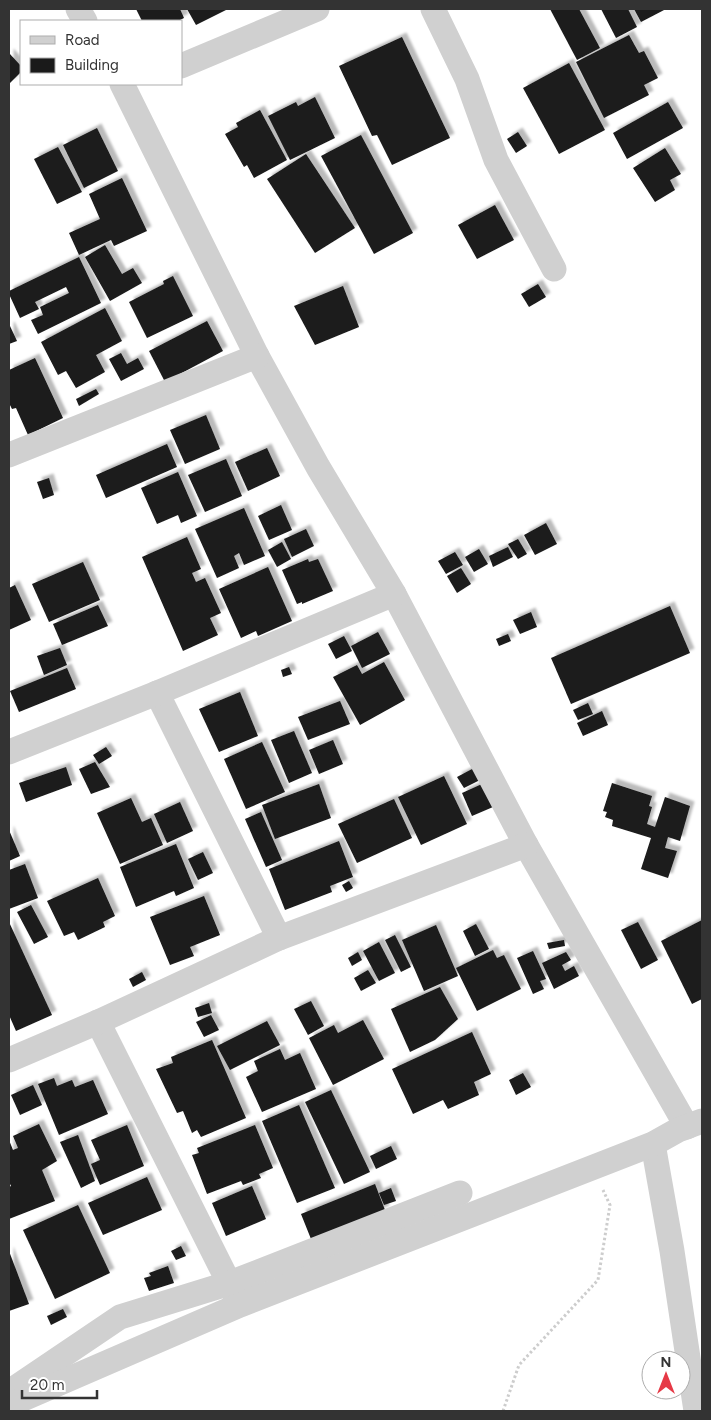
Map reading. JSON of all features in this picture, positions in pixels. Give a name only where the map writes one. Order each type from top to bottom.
[{"type":"street","points":[[78,9],[84,20]]},
{"type":"street","points":[[182,66],[317,9]]},
{"type":"street","points":[[433,9],[467,80],[496,160],[554,269]]},
{"type":"street","points":[[9,1392],[120,1317],[235,1294],[593,1167],[653,1144],[678,1130],[695,1124],[526,846],[394,594],[318,467],[257,356],[128,86]]},
{"type":"street","points":[[9,455],[257,356]]},
{"type":"street","points":[[9,752],[157,693],[394,594]]},
{"type":"street","points":[[157,693],[279,938]]},
{"type":"street","points":[[9,1060],[98,1022],[279,938],[526,846]]},
{"type":"street","points":[[98,1022],[235,1294]]},
{"type":"street","points":[[653,1144],[672,1251],[696,1411]]},
{"type":"street","points":[[9,1405],[235,1294],[460,1193]]},
{"type":"path","points":[[503,1411],[519,1365],[598,1280],[610,1205],[593,1167]]},
{"type":"building","points":[[136,9],[180,9],[184,18],[180,20],[142,20]]},
{"type":"building","points":[[187,9],[228,9],[196,25]]},
{"type":"building","points":[[550,9],[579,9],[600,48],[577,60]]},
{"type":"building","points":[[601,9],[628,9],[637,27],[616,38]]},
{"type":"building","points":[[634,9],[666,9],[641,22]]},
{"type":"building","points":[[629,35],[639,53],[644,51],[658,78],[644,85],[649,95],[604,118],[576,62]]},
{"type":"building","points":[[402,37],[450,138],[392,165],[377,135],[372,136],[339,66]]},
{"type":"building","points":[[9,53],[20,65],[20,73],[9,84]]},
{"type":"building","points":[[569,63],[605,130],[559,154],[523,88]]},
{"type":"building","points":[[315,97],[335,138],[290,160],[268,116],[296,102],[298,106]]},
{"type":"building","points":[[668,102],[683,128],[627,159],[613,133]]},
{"type":"building","points":[[260,110],[287,160],[254,178],[247,165],[244,167],[225,134],[238,127],[236,123]]},
{"type":"building","points":[[97,128],[118,171],[84,188],[63,145]]},
{"type":"building","points":[[518,132],[527,146],[516,153],[507,139]]},
{"type":"building","points":[[361,135],[413,233],[374,254],[321,156]]},
{"type":"building","points":[[58,147],[82,192],[57,204],[34,159]]},
{"type":"building","points":[[665,148],[681,174],[670,180],[675,190],[655,202],[633,168]]},
{"type":"building","points":[[306,154],[355,228],[315,253],[267,179]]},
{"type":"building","points":[[122,178],[147,231],[114,246],[111,240],[79,255],[69,233],[100,219],[89,194]]},
{"type":"building","points":[[495,205],[514,240],[477,259],[458,225]]},
{"type":"building","points":[[105,245],[122,274],[133,268],[142,283],[110,301],[85,257]]},
{"type":"building","points":[[79,257],[101,303],[38,334],[31,320],[43,315],[40,307],[69,293],[66,287],[35,302],[39,309],[20,318],[9,291]]},
{"type":"building","points":[[173,276],[193,316],[147,338],[129,302],[164,284],[163,281]]},
{"type":"building","points":[[538,284],[546,297],[529,307],[521,294]]},
{"type":"building","points":[[343,286],[359,327],[315,345],[294,306]]},
{"type":"building","points":[[105,308],[122,341],[96,355],[105,372],[76,388],[66,371],[58,375],[41,342]]},
{"type":"building","points":[[207,321],[223,351],[165,382],[149,351]]},
{"type":"building","points":[[9,327],[17,341],[9,344]]},
{"type":"building","points":[[121,353],[127,364],[138,358],[144,369],[121,381],[109,359]]},
{"type":"building","points":[[35,358],[63,418],[28,435],[16,408],[12,409],[9,403],[9,370]]},
{"type":"building","points":[[96,389],[99,394],[79,406],[76,399]]},
{"type":"building","points":[[206,415],[220,449],[185,464],[170,430]]},
{"type":"building","points":[[167,444],[177,467],[106,498],[96,475]]},
{"type":"building","points":[[267,448],[280,476],[248,491],[235,462]]},
{"type":"building","points":[[226,459],[242,496],[205,512],[188,475]]},
{"type":"building","points":[[178,472],[197,516],[181,523],[178,515],[157,524],[141,488]]},
{"type":"building","points":[[49,478],[54,495],[43,499],[37,482]]},
{"type":"building","points":[[281,505],[292,530],[269,540],[258,516]]},
{"type":"building","points":[[244,508],[265,556],[244,565],[239,553],[234,556],[239,568],[217,578],[195,529]]},
{"type":"building","points":[[546,523],[557,544],[535,555],[524,535]]},
{"type":"building","points":[[306,529],[314,546],[292,557],[284,539]]},
{"type":"building","points":[[187,537],[201,569],[192,573],[196,582],[205,578],[221,613],[210,618],[218,635],[183,651],[142,557]]},
{"type":"building","points":[[518,539],[527,554],[518,559],[508,544]]},
{"type":"building","points":[[282,542],[291,559],[277,567],[268,550]]},
{"type":"building","points":[[508,547],[513,557],[493,567],[489,556]]},
{"type":"building","points":[[479,549],[488,564],[474,572],[465,557]]},
{"type":"building","points":[[455,552],[463,565],[446,574],[438,561]]},
{"type":"building","points":[[308,559],[309,562],[318,559],[333,591],[302,604],[302,602],[297,604],[282,570]]},
{"type":"building","points":[[83,562],[100,600],[49,622],[32,584]]},
{"type":"building","points":[[268,567],[292,621],[258,636],[256,631],[241,638],[219,589]]},
{"type":"building","points":[[461,568],[471,584],[457,593],[447,576]]},
{"type":"building","points":[[15,585],[31,620],[9,630],[9,588]]},
{"type":"building","points":[[98,605],[108,626],[62,645],[53,624]]},
{"type":"building","points":[[670,606],[690,653],[571,704],[551,658]]},
{"type":"building","points":[[531,612],[537,627],[520,634],[513,620]]},
{"type":"building","points":[[378,632],[390,654],[362,668],[351,646]]},
{"type":"building","points":[[508,634],[511,641],[499,646],[496,639]]},
{"type":"building","points":[[344,636],[352,651],[336,659],[328,644]]},
{"type":"building","points":[[60,648],[67,665],[44,675],[37,656]]},
{"type":"building","points":[[384,662],[405,700],[360,725],[333,677],[357,665],[362,674]]},
{"type":"building","points":[[289,667],[292,674],[283,677],[281,670]]},
{"type":"building","points":[[67,668],[76,689],[19,712],[10,691]]},
{"type":"building","points":[[240,692],[258,736],[219,752],[199,709]]},
{"type":"building","points":[[340,701],[350,724],[308,740],[298,717]]},
{"type":"building","points":[[588,703],[593,714],[578,720],[573,710]]},
{"type":"building","points":[[602,711],[608,725],[583,736],[577,723]]},
{"type":"building","points":[[294,731],[312,773],[289,783],[271,740]]},
{"type":"building","points":[[333,740],[343,764],[319,774],[309,750]]},
{"type":"building","points":[[262,742],[285,792],[246,809],[224,759]]},
{"type":"building","points":[[106,747],[112,756],[99,764],[93,755]]},
{"type":"building","points":[[95,762],[110,787],[91,794],[79,769]]},
{"type":"building","points":[[66,767],[72,785],[26,802],[19,783]]},
{"type":"building","points":[[474,768],[480,780],[464,788],[457,777]]},
{"type":"building","points":[[444,776],[467,824],[421,845],[398,797]]},
{"type":"building","points":[[612,783],[652,796],[649,806],[652,807],[647,824],[655,827],[665,797],[690,806],[680,841],[668,837],[665,848],[677,851],[668,878],[641,869],[651,838],[612,826],[613,820],[605,817],[607,812],[603,811]]},
{"type":"building","points":[[319,784],[331,818],[275,839],[262,805]]},
{"type":"building","points":[[482,784],[493,807],[472,816],[462,793]]},
{"type":"building","points":[[131,798],[142,822],[151,818],[163,845],[120,864],[97,813]]},
{"type":"building","points":[[394,799],[412,838],[357,863],[338,824]]},
{"type":"building","points":[[180,802],[193,831],[167,843],[154,814]]},
{"type":"building","points":[[261,812],[282,860],[266,867],[245,819]]},
{"type":"building","points":[[9,830],[20,856],[9,861]]},
{"type":"building","points":[[339,841],[353,877],[330,886],[332,892],[285,910],[269,869]]},
{"type":"building","points":[[176,844],[194,888],[176,896],[174,891],[136,907],[120,867]]},
{"type":"building","points":[[203,852],[213,873],[198,880],[188,859]]},
{"type":"building","points":[[25,864],[38,898],[9,909],[9,870]]},
{"type":"building","points":[[98,878],[115,916],[103,922],[105,927],[78,940],[74,932],[64,936],[47,901]]},
{"type":"building","points":[[349,881],[353,888],[346,892],[342,885]]},
{"type":"building","points":[[204,896],[220,935],[190,947],[194,956],[170,965],[150,917]]},
{"type":"building","points":[[31,905],[48,937],[34,944],[17,912]]},
{"type":"building","points":[[702,920],[702,999],[692,1004],[661,941]]},
{"type":"building","points":[[9,922],[52,1015],[16,1031],[9,1015]]},
{"type":"building","points":[[638,922],[658,960],[641,969],[621,930]]},
{"type":"building","points":[[476,924],[489,949],[475,956],[463,931]]},
{"type":"building","points":[[436,925],[458,976],[424,991],[402,940]]},
{"type":"building","points":[[395,935],[411,967],[401,972],[385,940]]},
{"type":"building","points":[[564,940],[565,946],[549,949],[547,943]]},
{"type":"building","points":[[379,942],[395,973],[379,981],[363,951]]},
{"type":"building","points":[[493,950],[497,958],[504,955],[521,989],[477,1011],[456,968]]},
{"type":"building","points":[[533,951],[546,979],[540,981],[544,989],[533,994],[517,958]]},
{"type":"building","points":[[358,952],[362,960],[352,966],[348,958]]},
{"type":"building","points":[[566,952],[571,960],[562,965],[565,971],[574,966],[579,976],[554,989],[542,963]]},
{"type":"building","points":[[368,970],[376,983],[361,991],[354,978]]},
{"type":"building","points":[[142,972],[146,980],[133,987],[129,979]]},
{"type":"building","points":[[440,987],[458,1019],[435,1040],[410,1052],[391,1009]]},
{"type":"building","points":[[311,1001],[324,1026],[308,1035],[294,1009]]},
{"type":"building","points":[[209,1003],[212,1013],[198,1017],[195,1008]]},
{"type":"building","points":[[211,1015],[219,1030],[204,1037],[196,1022]]},
{"type":"building","points":[[363,1020],[384,1059],[333,1085],[309,1038],[334,1025],[338,1033]]},
{"type":"building","points":[[267,1021],[280,1045],[230,1070],[217,1046]]},
{"type":"building","points":[[472,1032],[491,1074],[474,1082],[479,1095],[448,1109],[443,1100],[413,1114],[392,1069]]},
{"type":"building","points":[[212,1040],[246,1118],[201,1137],[197,1130],[192,1133],[183,1111],[177,1113],[156,1069],[173,1063],[171,1057]]},
{"type":"building","points":[[280,1049],[285,1060],[300,1053],[316,1089],[262,1112],[246,1077],[258,1071],[254,1061]]},
{"type":"building","points":[[523,1073],[531,1087],[516,1095],[509,1080]]},
{"type":"building","points":[[54,1078],[57,1086],[72,1080],[75,1087],[93,1080],[108,1114],[59,1135],[38,1084]]},
{"type":"building","points":[[33,1085],[42,1105],[20,1115],[11,1095]]},
{"type":"building","points":[[331,1090],[370,1172],[344,1184],[305,1102]]},
{"type":"building","points":[[299,1105],[335,1188],[297,1203],[262,1121]]},
{"type":"building","points":[[39,1124],[57,1161],[42,1170],[55,1201],[9,1219],[9,1187],[11,1186],[9,1182],[9,1140],[13,1150],[18,1148],[13,1136]]},
{"type":"building","points":[[127,1125],[144,1166],[100,1185],[91,1164],[100,1160],[91,1140]]},
{"type":"building","points":[[255,1125],[273,1168],[259,1174],[261,1178],[243,1185],[241,1181],[207,1194],[192,1155],[199,1153],[197,1148]]},
{"type":"building","points":[[78,1135],[95,1181],[81,1188],[60,1142]]},
{"type":"building","points":[[391,1146],[397,1159],[376,1169],[370,1156]]},
{"type":"building","points":[[147,1177],[162,1210],[103,1235],[88,1203]]},
{"type":"building","points":[[375,1184],[385,1210],[311,1239],[301,1214]]},
{"type":"building","points":[[252,1186],[266,1219],[226,1236],[212,1203]]},
{"type":"building","points":[[391,1188],[396,1201],[384,1205],[379,1193]]},
{"type":"building","points":[[78,1205],[110,1273],[55,1299],[23,1230]]},
{"type":"building","points":[[181,1246],[186,1256],[176,1260],[171,1251]]},
{"type":"building","points":[[9,1251],[29,1304],[9,1311]]},
{"type":"building","points":[[168,1266],[174,1283],[149,1291],[144,1278],[151,1276],[149,1273]]},
{"type":"building","points":[[63,1309],[67,1317],[51,1325],[47,1316]]}]
